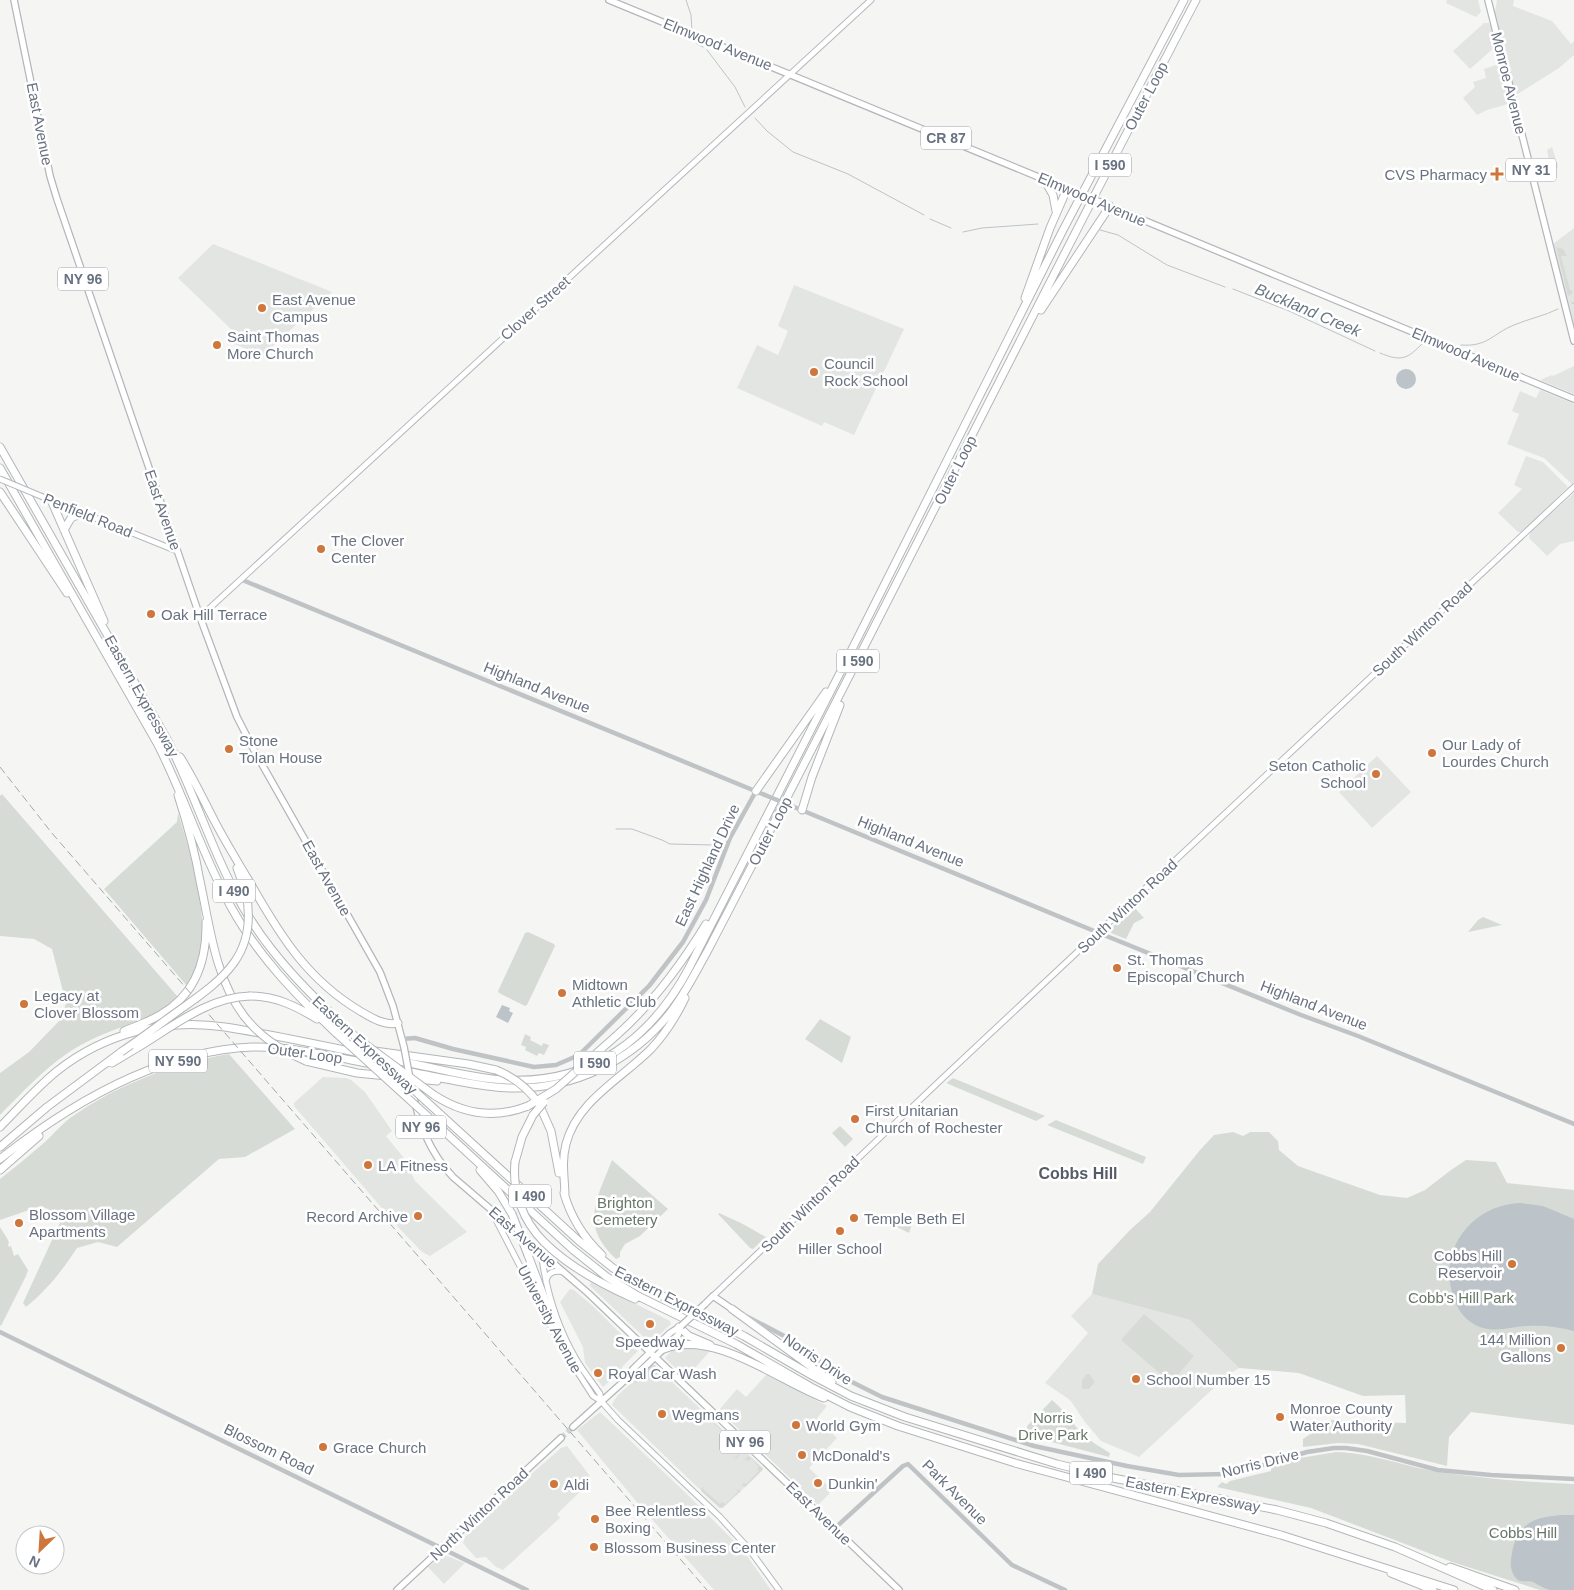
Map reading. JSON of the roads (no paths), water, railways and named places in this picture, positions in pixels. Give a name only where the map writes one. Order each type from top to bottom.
[{"type":"highway","name":"Outer Loop","points":[[0,1127],[50,1077],[86,1052],[105,1042],[132,1032],[175,1024],[211,1025],[487,1078],[530,1080],[552,1077],[593,1064],[613,1054],[652,1022],[666,1005],[689,968],[1062,232],[1184,0]]},
{"type":"highway","name":"Outer Loop","points":[[0,1159],[39,1130],[89,1100],[134,1077],[168,1064],[204,1054],[239,1048],[282,1048],[483,1086],[518,1088],[555,1084],[589,1074],[615,1062],[639,1045],[665,1020],[682,996],[707,952],[852,674],[1074,233],[1196,0]]},
{"type":"highway","points":[[1044,179],[1053,195],[1056,212]]},
{"type":"highway","points":[[1014,328],[1056,212],[1069,190]]},
{"type":"highway","points":[[1026,331],[1107,205]]},
{"type":"highway","name":"Eastern Expressway","points":[[0,447],[154,716],[184,774],[226,874],[250,919],[266,943],[314,998],[590,1251],[638,1284],[731,1329],[819,1380],[858,1399],[905,1417],[1050,1462],[1113,1478],[1284,1512],[1340,1527],[1388,1545],[1493,1590]]},
{"type":"highway","name":"Eastern Expressway","points":[[0,468],[157,743],[219,882],[239,921],[259,950],[282,978],[336,1033],[595,1268],[625,1289],[736,1344],[817,1391],[870,1416],[1036,1469],[1253,1527],[1454,1590]]},
{"type":"highway","points":[[0,492],[100,643]]},
{"type":"highway","points":[[51,500],[118,652]]},
{"type":"highway","points":[[64,530],[71,518],[82,513]]},
{"type":"highway","points":[[756,791],[842,669]]},
{"type":"highway","points":[[802,810],[812,777],[852,674]]},
{"type":"highway","points":[[154,716],[185,765],[274,925],[291,950],[306,968],[328,989],[360,1012],[385,1024],[398,1023]]},
{"type":"highway","points":[[157,743],[181,804],[195,855],[222,975],[231,996],[257,1031],[275,1045],[306,1061],[341,1070],[483,1086]]},
{"type":"highway","points":[[0,1147],[36,1115],[208,990],[229,971],[240,952],[246,935],[248,916],[246,893],[238,870],[215,822]]},
{"type":"highway","points":[[670,1312],[600,1282],[568,1262],[544,1242],[533,1229],[520,1206],[515,1184],[515,1162],[523,1133],[533,1115],[562,1084],[644,1010],[674,973],[731,884]]},
{"type":"highway","points":[[86,1052],[110,1037],[166,1012],[190,988],[199,972],[205,951],[206,931],[203,895]]},
{"type":"highway","points":[[565,1198],[563,1157],[568,1138],[576,1121],[592,1100],[644,1055],[663,1035],[681,1006],[707,952]]},
{"type":"highway","points":[[66,1093],[210,1005],[227,999],[250,996],[287,1003],[306,1012],[336,1033]]},
{"type":"highway","points":[[282,1038],[468,1064],[496,1070],[510,1077],[523,1086],[539,1104],[551,1131],[565,1198],[575,1222],[588,1241],[608,1261],[638,1284]]},
{"type":"highway","points":[[357,1038],[434,1095],[460,1109],[482,1114],[509,1112],[528,1106],[562,1084]]},
{"type":"highway","points":[[0,1170],[31,1142],[89,1100]]},
{"type":"highway","points":[[455,1142],[496,1188],[512,1214],[566,1353]]},
{"type":"highway","points":[[732,1309],[811,1369],[858,1399]]},
{"type":"highway","points":[[680,1327],[690,1337],[755,1363],[806,1391],[870,1416]]},
{"type":"highway","points":[[664,1349],[693,1345],[713,1348],[732,1354]]},
{"type":"highway","points":[[1388,1545],[1515,1590]]},
{"type":"highway","points":[[1337,1552],[1434,1590]]},
{"type":"main road","name":"East Avenue","points":[[14,0],[54,191],[200,617],[240,725],[378,967],[391,998],[398,1023],[422,1129],[434,1153],[453,1177],[541,1252],[651,1352],[899,1590]]},
{"type":"main road","name":"Elmwood Avenue","points":[[609,0],[1574,399]]},
{"type":"main road","name":"Clover Street","points":[[200,617],[871,0]]},
{"type":"main road","name":"Monroe Avenue","points":[[1488,0],[1574,341]]},
{"type":"main road","name":"Penfield Road","points":[[0,479],[177,551]]},
{"type":"main road","name":"South Winton Road","points":[[601,1401],[1574,487]]},
{"type":"main road","name":"University Avenue","points":[[488,1207],[498,1222],[566,1353],[592,1394],[720,1517],[748,1548],[779,1590]]},
{"type":"main road","name":"University Avenue","points":[[541,1252],[554,1313],[580,1366],[600,1394],[601,1401]]},
{"type":"main road","points":[[546,1282],[551,1272],[558,1271],[564,1273]]},
{"type":"main road","name":"Norris Drive","points":[[713,1296],[732,1309]]},
{"type":"main road","name":"South Winton Road","points":[[626,1378],[637,1374],[656,1357],[678,1335],[680,1327]]},
{"type":"main road","points":[[573,1427],[601,1401]]},
{"type":"main road","name":"North Winton Road","points":[[397,1590],[561,1438]]},
{"type":"street","name":"Highland Avenue","points":[[240,579],[1099,933],[1574,1124]]},
{"type":"street","name":"East Highland Drive","points":[[402,1038],[417,1038],[453,1049],[536,1067],[556,1065],[579,1055],[652,982],[683,942],[706,900],[730,838],[756,791]]},
{"type":"street","name":"Norris Drive","points":[[732,1309],[766,1325],[793,1341],[818,1362],[838,1375],[882,1397],[1034,1446],[1127,1466],[1179,1475],[1228,1474],[1307,1452],[1346,1448],[1367,1451],[1438,1470],[1574,1479]]},
{"type":"street","name":"Blossom Road","points":[[0,1332],[527,1590]]},
{"type":"street","name":"Park Avenue","points":[[835,1528],[903,1466],[908,1464],[1012,1565],[1066,1590]]},
{"type":"waterway","name":"Buckland Creek","points":[[686,0],[691,15],[692,31]]},
{"type":"waterway","name":"Buckland Creek","points":[[694,39],[697,44],[703,47]]},
{"type":"waterway","name":"Buckland Creek","points":[[707,50],[735,87],[745,107]]},
{"type":"waterway","name":"Buckland Creek","points":[[755,118],[767,131],[793,152],[848,174],[924,215]]},
{"type":"waterway","name":"Buckland Creek","points":[[930,219],[951,228]]},
{"type":"waterway","name":"Buckland Creek","points":[[963,232],[982,228],[1038,224]]},
{"type":"waterway","name":"Buckland Creek","points":[[1100,230],[1118,235],[1167,265],[1225,287]]},
{"type":"waterway","name":"Buckland Creek","points":[[1233,289],[1289,311],[1375,351]]},
{"type":"waterway","name":"Buckland Creek","points":[[1461,345],[1484,342],[1514,325],[1558,309]]},
{"type":"waterway","name":"Buckland Creek","points":[[1380,353],[1399,358],[1413,353],[1423,343],[1433,344]]},
{"type":"waterway","points":[[616,829],[632,829],[670,844],[713,845]]},
{"type":"tunnel","points":[[561,1438],[573,1427]]},
{"type":"railway","points":[[0,767],[51,832],[707,1590]]},
{"type":"place","name":"CVS Pharmacy","points":[[1497,174]]},
{"type":"place","name":"East Avenue Campus","points":[[262,308]]},
{"type":"place","name":"Saint Thomas More Church","points":[[217,345]]},
{"type":"place","name":"Council Rock School","points":[[814,372]]},
{"type":"place","name":"The Clover Center","points":[[321,549]]},
{"type":"place","name":"Oak Hill Terrace","points":[[151,614]]},
{"type":"place","name":"Stone Tolan House","points":[[229,749]]},
{"type":"place","name":"Our Lady of Lourdes Church","points":[[1432,753]]},
{"type":"place","name":"Seton Catholic School","points":[[1376,774]]},
{"type":"place","name":"St. Thomas Episcopal Church","points":[[1117,968]]},
{"type":"place","name":"Midtown Athletic Club","points":[[562,993]]},
{"type":"place","name":"Legacy at Clover Blossom","points":[[24,1004]]},
{"type":"place","name":"First Unitarian Church of Rochester","points":[[855,1119]]},
{"type":"place","name":"LA Fitness","points":[[368,1165]]},
{"type":"place","name":"Record Archive","points":[[418,1216]]},
{"type":"place","name":"Temple Beth El","points":[[854,1218]]},
{"type":"place","name":"Blossom Village Apartments","points":[[19,1223]]},
{"type":"place","name":"Hiller School","points":[[840,1231]]},
{"type":"place","name":"Cobbs Hill Reservoir","points":[[1512,1264]]},
{"type":"place","name":"Speedway","points":[[650,1324]]},
{"type":"place","name":"144 Million Gallons","points":[[1561,1348]]},
{"type":"place","name":"Royal Car Wash","points":[[598,1373]]},
{"type":"place","name":"School Number 15","points":[[1136,1379]]},
{"type":"place","name":"Wegmans","points":[[662,1414]]},
{"type":"place","name":"Monroe County Water Authority","points":[[1280,1417]]},
{"type":"place","name":"World Gym","points":[[796,1425]]},
{"type":"place","name":"Grace Church","points":[[323,1447]]},
{"type":"place","name":"McDonald's","points":[[802,1455]]},
{"type":"place","name":"Dunkin'","points":[[818,1483]]},
{"type":"place","name":"Aldi","points":[[554,1484]]},
{"type":"place","name":"Bee Relentless Boxing","points":[[595,1519]]},
{"type":"place","name":"Blossom Business Center","points":[[594,1547]]},
{"type":"district","name":"Cobbs Hill","points":[[1078,1173]]},
{"type":"park label","name":"Brighton Cemetery","points":[[625,1210]]},
{"type":"park label","name":"Cobb's Hill Park","points":[[1461,1297]]},
{"type":"park label","name":"Norris Drive Park","points":[[1053,1426]]}]
